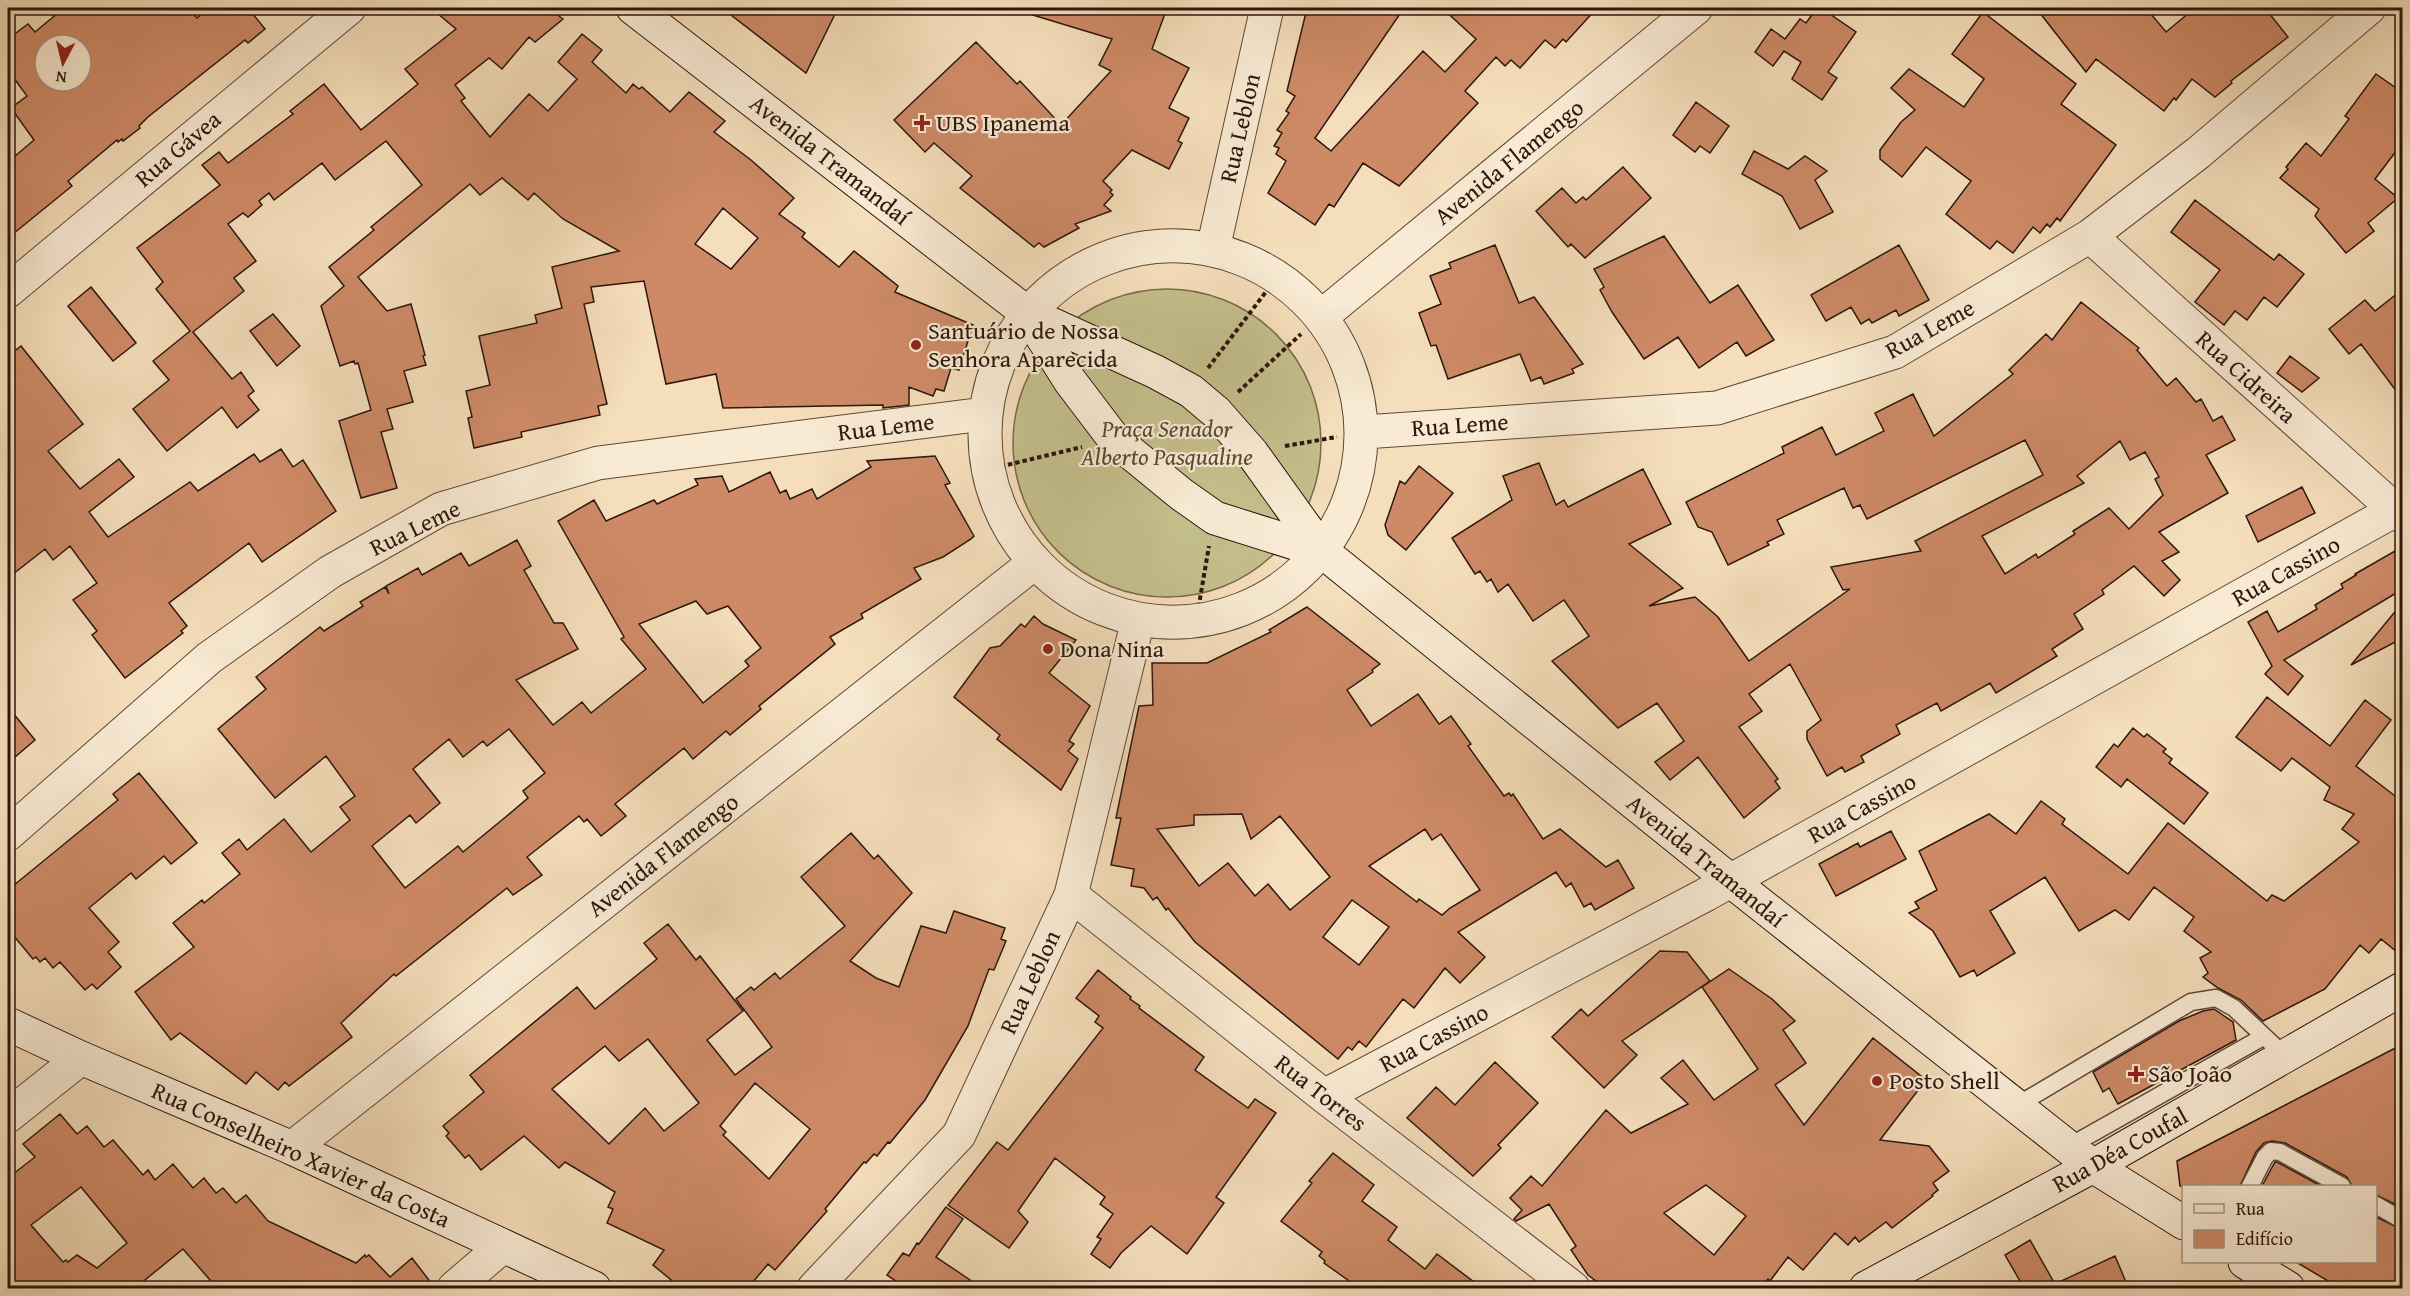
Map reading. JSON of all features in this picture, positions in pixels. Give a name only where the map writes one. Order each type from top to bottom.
[{"type":"street","name":"Rua Gávea","points":[[8,291],[349,8]]},
{"type":"street","name":"Avenida Tramandaí","points":[[633,8],[1027,313],[1191,391],[1216,412],[1252,453],[1323,552],[1731,881],[2080,1157],[2182,1222]]},
{"type":"street","name":"Rua Leblon","points":[[1213,249],[1267,8]]},
{"type":"street","name":"Avenida Flamengo","points":[[1322,316],[1696,8]]},
{"type":"street","name":"Rua Leme","points":[[1364,432],[1717,408],[1895,352],[2090,236],[2198,153],[2369,8]]},
{"type":"street","name":"Rua Cidreira","points":[[2090,236],[2399,513]]},
{"type":"street","points":[[1161,245],[1213,249],[1278,276],[1322,316],[1352,370],[1364,432],[1354,495],[1323,552],[1266,599],[1196,622],[1138,620],[1082,600],[1034,563],[1004,520],[986,470],[984,414],[998,360],[1027,313],[1065,278],[1111,255],[1161,245]]},
{"type":"street","name":"Avenida Tramandaí","points":[[1027,313],[1070,381],[1114,439],[1181,494],[1225,522],[1323,552]]},
{"type":"street","points":[[1070,381],[1069,371],[1075,356],[1090,349],[1107,350]]},
{"type":"street","name":"Rua Leme","points":[[8,834],[208,658],[330,572],[441,509],[598,463],[984,414]]},
{"type":"street","points":[[1225,522],[1253,521],[1265,511],[1273,493],[1271,480]]},
{"type":"street","name":"Rua Cassino","points":[[1324,1096],[1731,881],[2399,513]]},
{"type":"street","name":"Avenida Flamengo","points":[[291,1148],[1034,563]]},
{"type":"street","name":"Rua Leblon","points":[[814,1288],[959,1135],[1071,895],[1138,620]]},
{"type":"street","name":"Rua Torres","points":[[1071,895],[1324,1096],[1573,1288]]},
{"type":"street","name":"Rua Déa Coufal","points":[[1866,1288],[2080,1157],[2274,1047],[2403,989]]},
{"type":"street","name":"Rua Conselheiro Xavier da Costa","points":[[8,1024],[81,1058],[291,1148],[594,1288]]},
{"type":"street","points":[[8,1116],[81,1058]]},
{"type":"street","points":[[454,1288],[502,1246]]},
{"type":"street","points":[[2247,1263],[2288,1288]]},
{"type":"lane","points":[[2016,1106],[2192,1002],[2216,998],[2234,1008],[2274,1047]]},
{"type":"lane","points":[[2251,1185],[2265,1157],[2271,1151],[2280,1152],[2340,1185]]},
{"type":"lane","points":[[2377,1206],[2403,1220]]},
{"type":"path","points":[[1191,391],[1278,276]]},
{"type":"path","points":[[1216,412],[1322,316]]},
{"type":"path","points":[[1252,453],[1364,432]]},
{"type":"path","points":[[986,470],[1114,439]]},
{"type":"path","points":[[1196,622],[1225,522]]},
{"type":"green space","name":"Praça Senador Alberto Pasqualine","points":[[1167,289],[1197,292],[1226,301],[1252,315],[1276,334],[1295,358],[1309,384],[1318,413],[1321,443],[1318,473],[1309,502],[1295,528],[1276,552],[1252,571],[1226,585],[1197,594],[1167,597],[1137,594],[1108,585],[1082,571],[1058,552],[1039,528],[1025,502],[1016,473],[1013,443],[1016,413],[1025,384],[1039,358],[1058,334],[1082,315],[1108,301],[1137,292]]},
{"type":"building","points":[[64,8],[188,8],[197,18],[209,8],[248,8],[265,29],[248,43],[245,40],[148,117],[139,126],[140,128],[123,141],[122,139],[118,142],[117,140],[68,181],[72,186],[8,238],[8,162],[34,140],[11,108],[27,96],[8,70],[8,39],[28,24],[35,32]]},
{"type":"building","points":[[431,8],[548,8],[563,19],[535,42],[529,37],[502,69],[489,58],[455,85],[465,98],[461,101],[490,137],[529,94],[548,111],[577,79],[558,62],[582,34],[602,50],[592,62],[626,93],[633,84],[639,89],[642,87],[670,112],[689,92],[725,121],[714,132],[751,160],[794,198],[779,214],[805,233],[802,237],[839,267],[854,251],[898,286],[895,292],[973,325],[959,370],[951,368],[944,391],[936,389],[933,396],[909,387],[909,405],[883,408],[883,405],[723,408],[716,374],[666,384],[644,281],[591,287],[594,302],[584,304],[607,404],[598,406],[600,415],[521,432],[522,437],[474,448],[468,418],[472,417],[466,391],[490,385],[479,336],[537,323],[535,315],[562,308],[552,267],[619,251],[563,219],[534,193],[528,200],[502,178],[480,195],[470,184],[358,277],[387,311],[411,304],[426,365],[404,371],[413,402],[387,409],[393,429],[381,432],[397,488],[361,498],[339,421],[371,410],[358,363],[355,364],[354,361],[340,366],[321,306],[344,286],[329,267],[374,230],[371,227],[422,185],[386,141],[335,180],[322,163],[274,200],[269,193],[259,201],[262,205],[248,217],[243,213],[228,224],[256,261],[234,278],[244,291],[193,332],[232,379],[241,372],[254,391],[248,396],[259,410],[237,428],[222,407],[167,451],[133,409],[169,380],[153,361],[190,331],[156,289],[163,282],[137,248],[220,185],[202,165],[219,152],[228,163],[293,114],[290,111],[324,84],[361,130],[418,84],[405,69],[456,29]],"holes":[[[723,208],[758,238],[731,269],[695,244]]]},
{"type":"building","points":[[722,8],[838,8],[806,73]]},
{"type":"building","points":[[1027,8],[1167,8],[1152,49],[1189,68],[1169,108],[1189,118],[1178,141],[1182,143],[1169,169],[1132,150],[1103,181],[1112,190],[1110,192],[1113,195],[1104,205],[1111,211],[1075,224],[1079,228],[1044,247],[1039,243],[1034,247],[960,188],[972,176],[934,143],[925,152],[894,120],[976,42],[1017,84],[1020,81],[1061,125],[1111,71],[1099,65],[1112,39],[1026,13]]},
{"type":"building","points":[[1307,8],[1404,8],[1315,138],[1331,151],[1423,51],[1445,72],[1476,39],[1442,8],[1597,8],[1566,42],[1563,39],[1555,48],[1545,40],[1520,68],[1511,60],[1505,66],[1496,57],[1465,91],[1478,103],[1399,186],[1363,163],[1334,207],[1329,204],[1315,225],[1268,193],[1286,161],[1276,154],[1279,148],[1274,146],[1282,133],[1277,130],[1289,113],[1286,111],[1295,96],[1287,91]]},
{"type":"building","points":[[1817,8],[1821,8],[1856,32],[1828,72],[1837,78],[1822,100],[1792,79],[1801,62],[1784,51],[1773,66],[1755,52],[1771,29],[1785,39],[1800,19],[1806,23]]},
{"type":"building","points":[[2036,8],[2146,8],[2166,32],[2195,8],[2265,8],[2288,37],[2231,81],[2232,83],[2215,97],[2192,79],[2164,111],[2096,59],[2086,72]]},
{"type":"building","points":[[1983,12],[2076,84],[2061,104],[2116,145],[2060,221],[2057,218],[2050,227],[2047,224],[2040,233],[2033,227],[2013,253],[1997,241],[1990,249],[1946,214],[1971,181],[1926,147],[1902,177],[1880,159],[1880,150],[1901,122],[1915,110],[1891,88],[1909,69],[1964,107],[1984,79],[1952,54]]},
{"type":"building","points":[[2376,74],[2403,93],[2403,142],[2375,179],[2398,198],[2368,223],[2374,231],[2346,253],[2315,216],[2319,209],[2280,178],[2306,143],[2321,156],[2349,119],[2345,116]]},
{"type":"building","points":[[1696,102],[1729,126],[1710,153],[1700,146],[1695,152],[1673,135]]},
{"type":"building","points":[[1754,151],[1788,169],[1805,156],[1827,171],[1815,180],[1833,212],[1800,229],[1782,196],[1742,174]]},
{"type":"building","points":[[1623,167],[1651,198],[1585,258],[1571,244],[1568,247],[1536,211],[1562,188],[1576,203],[1583,197],[1586,200]]},
{"type":"building","points":[[2195,200],[2274,260],[2279,254],[2304,274],[2277,307],[2264,297],[2247,320],[2235,311],[2224,325],[2195,302],[2220,270],[2171,232]]},
{"type":"building","points":[[1664,236],[1710,303],[1738,285],[1774,340],[1746,356],[1737,342],[1699,368],[1678,337],[1644,359],[1612,312],[1600,290],[1604,287],[1594,269]]},
{"type":"building","points":[[1495,245],[1519,303],[1534,297],[1583,364],[1572,369],[1574,373],[1544,384],[1541,377],[1531,381],[1520,354],[1448,379],[1436,345],[1431,346],[1419,313],[1441,304],[1430,276],[1451,268],[1449,263]]},
{"type":"building","points":[[1899,245],[1929,300],[1899,316],[1896,310],[1872,323],[1869,319],[1861,324],[1851,307],[1826,321],[1811,295]]},
{"type":"building","points":[[91,287],[136,343],[113,361],[68,306]]},
{"type":"building","points":[[2403,289],[2403,400],[2361,344],[2349,354],[2329,329],[2365,300],[2375,311]]},
{"type":"building","points":[[2081,302],[2139,348],[2137,350],[2167,386],[2176,378],[2196,402],[2201,399],[2213,421],[2222,416],[2235,440],[2206,455],[2228,493],[2159,532],[2179,552],[2162,561],[2180,580],[2164,596],[2134,566],[2102,590],[2104,594],[2074,614],[2083,629],[2052,649],[2057,656],[1996,693],[1990,683],[1941,711],[1937,703],[1896,725],[1900,734],[1861,756],[1864,762],[1845,772],[1842,767],[1827,776],[1807,739],[1807,731],[1821,720],[1790,664],[1749,694],[1762,711],[1739,727],[1778,779],[1775,781],[1780,788],[1744,818],[1698,757],[1670,780],[1655,762],[1684,741],[1657,703],[1618,728],[1552,661],[1589,636],[1564,600],[1533,621],[1508,584],[1498,592],[1491,579],[1487,582],[1480,571],[1475,574],[1452,538],[1512,500],[1503,476],[1539,463],[1556,505],[1564,500],[1568,507],[1643,469],[1671,524],[1629,544],[1683,588],[1649,606],[1695,597],[1718,617],[1749,661],[1850,589],[1843,590],[1831,567],[1921,551],[1915,541],[2043,475],[2025,440],[1867,519],[1860,505],[1853,508],[1844,488],[1777,520],[1784,534],[1767,542],[1769,545],[1728,565],[1712,532],[1698,527],[1686,502],[1784,453],[1782,447],[1822,427],[1836,455],[1884,431],[1875,413],[1913,394],[1934,436],[2013,374],[2009,370],[2046,334],[2052,340]],"holes":[[[2120,441],[2130,460],[2145,452],[2159,477],[2155,479],[2163,495],[2129,529],[2109,508],[2073,531],[2075,534],[2038,558],[2036,554],[2005,574],[1982,536],[2084,483],[2077,476]]]},
{"type":"building","points":[[273,314],[300,346],[277,366],[250,331]]},
{"type":"building","points":[[21,346],[83,424],[48,451],[80,489],[119,459],[134,477],[89,512],[108,537],[190,482],[198,491],[254,454],[260,462],[281,449],[293,467],[303,460],[336,511],[262,562],[249,543],[169,603],[187,626],[181,631],[183,633],[125,678],[92,635],[97,631],[73,600],[97,583],[70,546],[53,560],[45,549],[8,578],[8,356]]},
{"type":"building","points":[[2290,356],[2319,378],[2302,392],[2277,373]]},
{"type":"building","points":[[935,456],[950,483],[945,485],[974,536],[943,557],[914,568],[921,579],[861,614],[863,618],[830,637],[835,644],[759,706],[761,709],[730,735],[726,731],[693,759],[684,748],[615,804],[626,816],[601,836],[587,819],[584,822],[579,816],[527,857],[542,875],[513,895],[507,888],[396,976],[394,974],[341,1023],[352,1037],[289,1086],[285,1082],[278,1090],[256,1072],[246,1084],[180,1033],[171,1040],[135,992],[194,947],[173,923],[202,900],[204,903],[240,874],[222,853],[239,839],[247,850],[284,819],[311,852],[350,820],[340,807],[355,796],[326,756],[275,798],[218,729],[266,689],[256,677],[320,627],[324,631],[363,606],[360,602],[385,587],[389,594],[386,586],[418,568],[422,575],[461,553],[469,566],[517,540],[531,566],[524,570],[554,623],[563,623],[578,649],[516,680],[553,725],[582,702],[591,713],[646,669],[621,639],[624,637],[558,521],[594,500],[606,521],[654,500],[657,504],[698,485],[695,479],[722,476],[729,492],[770,472],[780,493],[786,490],[790,499],[812,489],[817,499],[871,467],[867,461]],"holes":[[[696,601],[707,614],[728,606],[761,648],[745,661],[749,666],[703,703],[639,624]],[[509,729],[545,773],[523,791],[528,798],[463,852],[458,846],[405,888],[372,846],[410,815],[416,823],[440,803],[413,769],[449,739],[463,757],[483,741],[487,746]]]},
{"type":"building","points":[[1419,466],[1453,493],[1406,550],[1388,535],[1385,525],[1400,481],[1405,484]]},
{"type":"building","points":[[2302,487],[2315,513],[2258,542],[2246,516]]},
{"type":"building","points":[[2395,551],[2403,564],[2403,589],[2284,660],[2303,676],[2288,695],[2265,674],[2272,666],[2248,622],[2267,611],[2278,632],[2317,609],[2315,605],[2343,588],[2341,584],[2355,574]]},
{"type":"building","points":[[2403,602],[2403,638],[2351,665]]},
{"type":"building","points":[[1307,607],[1380,664],[1372,670],[1373,672],[1347,690],[1371,726],[1418,694],[1439,724],[1451,716],[1471,744],[1468,746],[1504,796],[1509,793],[1511,796],[1513,794],[1543,839],[1560,829],[1606,867],[1618,860],[1634,888],[1595,910],[1591,903],[1584,907],[1571,883],[1566,887],[1556,872],[1458,932],[1485,957],[1460,983],[1445,968],[1414,1008],[1403,999],[1366,1047],[1359,1041],[1352,1050],[1348,1047],[1338,1059],[1195,942],[1157,897],[1153,900],[1144,888],[1131,886],[1134,869],[1111,865],[1121,818],[1116,818],[1139,706],[1153,705],[1152,663],[1207,663],[1271,632],[1269,630]],"holes":[[[1242,814],[1251,839],[1280,816],[1330,877],[1290,910],[1268,884],[1255,896],[1228,863],[1199,886],[1157,829],[1194,825],[1194,815]],[[1425,829],[1432,840],[1441,834],[1480,890],[1442,915],[1419,899],[1417,902],[1369,866]],[[1352,900],[1389,927],[1359,965],[1323,937]]]},
{"type":"building","points":[[1034,616],[1043,624],[1076,640],[1049,673],[1090,706],[1069,741],[1074,744],[1068,751],[1078,759],[1061,790],[997,739],[1000,735],[954,697],[990,648],[1000,646],[1021,624],[1025,627]]},
{"type":"building","points":[[2267,697],[2330,746],[2365,700],[2391,720],[2356,766],[2403,802],[2403,882],[2400,886],[2403,888],[2403,957],[2381,939],[2369,953],[2360,945],[2325,989],[2263,1021],[2241,1000],[2203,977],[2208,973],[2200,958],[2211,952],[2184,931],[2194,917],[2154,887],[2129,920],[2115,910],[2079,931],[2045,877],[1990,911],[2015,953],[1977,976],[1974,970],[1960,977],[1933,931],[1909,913],[1919,908],[1915,902],[1937,890],[1919,851],[1989,814],[2016,834],[2041,801],[2065,819],[2062,824],[2128,874],[2168,823],[2267,901],[2272,895],[2284,901],[2359,842],[2342,829],[2354,814],[2324,800],[2330,787],[2292,758],[2281,771],[2236,737]]},
{"type":"building","points":[[8,707],[35,740],[8,763]]},
{"type":"building","points":[[2133,728],[2144,737],[2147,734],[2166,749],[2163,752],[2172,759],[2169,763],[2208,793],[2184,824],[2127,779],[2121,787],[2096,767],[2114,744],[2118,747]]},
{"type":"building","points":[[139,773],[197,843],[171,864],[164,856],[136,879],[131,873],[89,908],[119,942],[108,952],[121,967],[97,989],[92,984],[85,990],[60,962],[53,968],[45,958],[40,962],[36,957],[33,959],[8,929],[8,890],[118,800],[113,794]]},
{"type":"building","points":[[1891,831],[1906,859],[1836,896],[1819,864],[1858,843],[1860,847]]},
{"type":"building","points":[[851,833],[874,859],[878,855],[912,893],[850,961],[876,978],[899,987],[921,926],[946,933],[954,911],[1005,928],[1001,939],[1006,941],[994,970],[989,969],[968,1026],[925,1100],[890,1143],[888,1142],[877,1156],[874,1154],[866,1163],[864,1162],[825,1209],[827,1211],[775,1270],[768,1264],[748,1288],[681,1288],[653,1265],[664,1250],[607,1223],[613,1209],[608,1207],[615,1192],[565,1162],[559,1168],[524,1136],[481,1170],[469,1155],[465,1158],[446,1136],[449,1133],[443,1126],[484,1092],[470,1075],[577,987],[595,1009],[657,959],[644,943],[668,924],[696,960],[700,956],[743,1011],[707,1040],[735,1075],[772,1047],[736,999],[751,987],[754,990],[775,973],[780,979],[845,926],[801,877]],"holes":[[[648,1039],[699,1103],[664,1131],[645,1108],[609,1144],[552,1089],[605,1046],[619,1061]],[[755,1083],[810,1129],[769,1179],[723,1135],[726,1132],[720,1126]]]},
{"type":"building","points":[[1660,951],[1687,952],[1710,981],[1622,1041],[1637,1055],[1604,1088],[1552,1037],[1581,1009],[1588,1016]]},
{"type":"building","points":[[1729,969],[1772,999],[1795,1021],[1783,1030],[1806,1063],[1775,1085],[1804,1125],[1873,1038],[1926,1080],[1880,1140],[1929,1146],[1949,1171],[1933,1183],[1938,1190],[1933,1196],[1892,1228],[1886,1222],[1859,1242],[1855,1237],[1848,1245],[1835,1233],[1803,1270],[1788,1257],[1770,1281],[1768,1279],[1760,1288],[1605,1288],[1588,1275],[1571,1250],[1576,1246],[1549,1204],[1516,1221],[1514,1219],[1522,1210],[1510,1198],[1531,1176],[1542,1186],[1606,1110],[1631,1133],[1688,1104],[1661,1078],[1683,1060],[1714,1100],[1758,1069],[1702,987]],"holes":[[[1706,1185],[1746,1216],[1714,1255],[1664,1213]]]},
{"type":"building","points":[[1098,970],[1131,997],[1130,999],[1140,1006],[1139,1008],[1204,1057],[1195,1070],[1248,1108],[1255,1099],[1276,1113],[1216,1197],[1224,1203],[1187,1254],[1151,1226],[1121,1253],[1110,1268],[1091,1254],[1101,1239],[1097,1237],[1113,1214],[1100,1204],[1105,1197],[1055,1158],[1018,1211],[1028,1222],[1009,1248],[948,1205],[997,1142],[1008,1150],[1103,1028],[1095,1022],[1099,1016],[1076,998]]},
{"type":"building","points":[[2214,1009],[2233,1022],[2236,1040],[2118,1104],[2109,1088],[2103,1092],[2093,1072],[2179,1021]]},
{"type":"building","points":[[2403,1044],[2403,1208],[2377,1195],[2377,1185],[2351,1185],[2347,1177],[2285,1143],[2272,1141],[2264,1143],[2256,1152],[2240,1185],[2180,1186],[2177,1161]]},
{"type":"building","points":[[1495,1062],[1538,1103],[1498,1145],[1501,1148],[1473,1176],[1407,1118],[1436,1087],[1455,1105]]},
{"type":"building","points":[[60,1114],[77,1134],[87,1126],[104,1147],[113,1140],[143,1175],[148,1170],[155,1180],[173,1164],[193,1188],[204,1178],[216,1193],[223,1188],[236,1203],[246,1195],[268,1221],[356,1263],[365,1255],[366,1257],[369,1255],[390,1277],[412,1258],[435,1288],[217,1288],[183,1249],[135,1288],[8,1288],[8,1178],[35,1157],[23,1144]],"holes":[[[81,1187],[127,1243],[97,1268],[77,1255],[68,1262],[66,1260],[63,1262],[31,1225]]]},
{"type":"building","points":[[1333,1153],[1374,1185],[1362,1201],[1397,1227],[1388,1240],[1425,1269],[1437,1254],[1482,1288],[1359,1288],[1324,1263],[1325,1261],[1319,1256],[1322,1252],[1281,1221],[1312,1183],[1309,1181]]},
{"type":"building","points":[[2277,1162],[2319,1185],[2263,1185]]},
{"type":"building","points":[[946,1207],[963,1219],[936,1257],[982,1288],[906,1288],[887,1275],[903,1253],[909,1256]]},
{"type":"building","points":[[2377,1217],[2403,1230],[2403,1288],[2340,1288],[2298,1263],[2377,1263]]},
{"type":"building","points":[[2030,1240],[2055,1284],[2115,1256],[2126,1282],[2113,1288],[2024,1288],[2005,1255]]},
{"type":"place","name":"UBS Ipanema","points":[[922,123]]},
{"type":"place","name":"Santuário de Nossa Senhora Aparecida","points":[[916,345]]},
{"type":"place","name":"Dona Nina","points":[[1048,649]]},
{"type":"place","name":"São João","points":[[2136,1074]]},
{"type":"place","name":"Posto Shell","points":[[1877,1081]]}]
